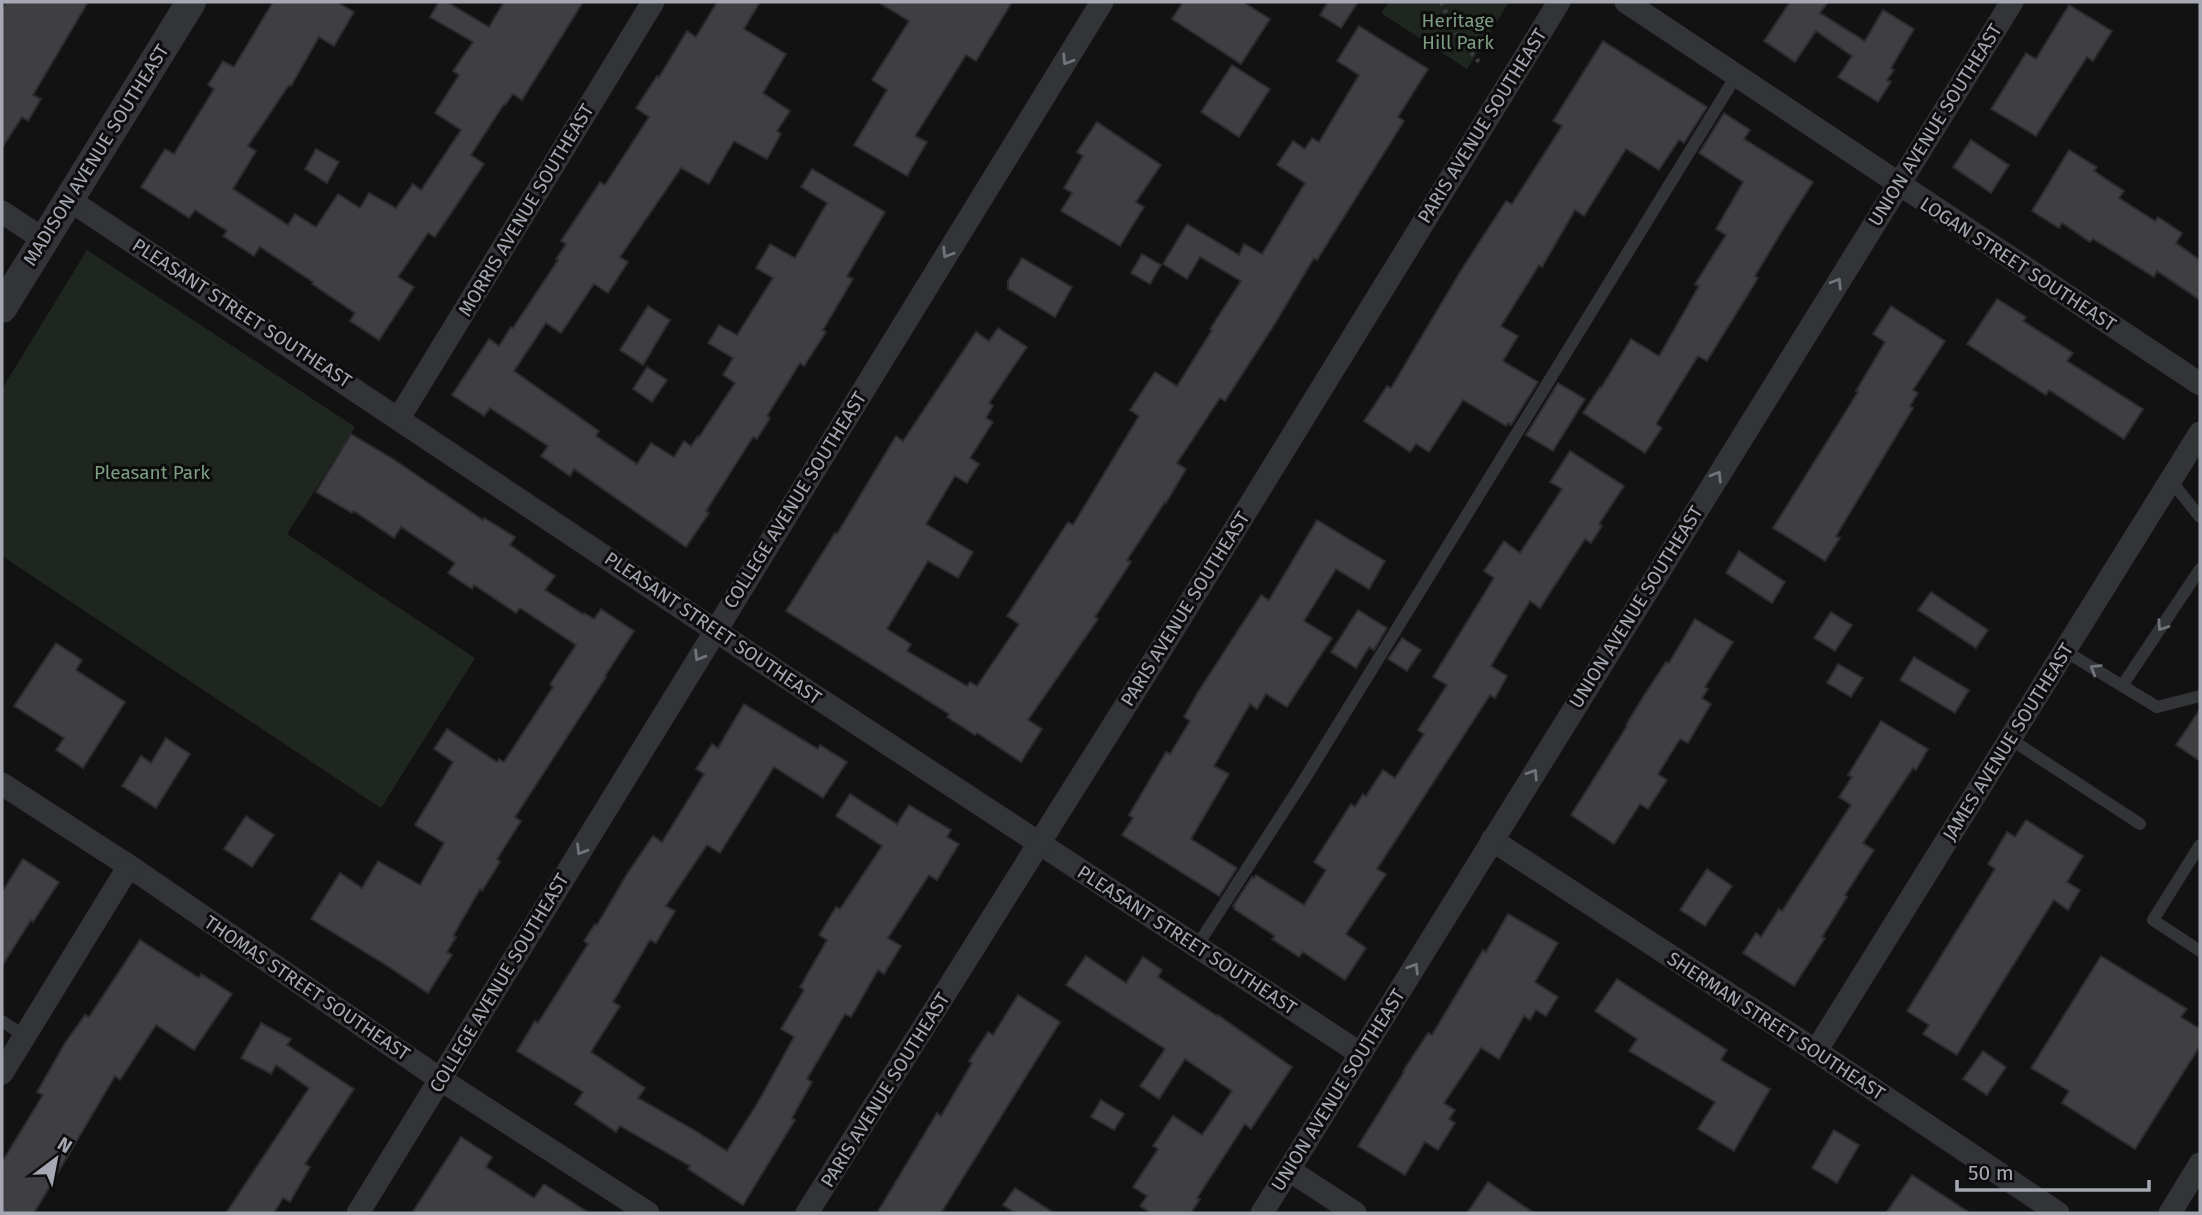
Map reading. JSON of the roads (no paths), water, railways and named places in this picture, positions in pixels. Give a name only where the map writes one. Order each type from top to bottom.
[{"type":"street","name":"MADISON AVENUE SOUTHEAST","points":[[2,308],[191,2]]},
{"type":"street","name":"MORRIS AVENUE SOUTHEAST","points":[[399,418],[653,2]]},
{"type":"street","name":"COLLEGE AVENUE SOUTHEAST","points":[[358,1213],[1102,2]]},
{"type":"street","name":"PARIS AVENUE SOUTHEAST","points":[[807,1213],[1040,843],[1559,2]]},
{"type":"street","name":"LOGAN STREET SOUTHEAST","points":[[1626,2],[2200,384]]},
{"type":"street","name":"UNION AVENUE SOUTHEAST","points":[[1262,1213],[2012,2]]},
{"type":"street","name":"PLEASANT STREET SOUTHEAST","points":[[68,199],[715,630],[1361,1054]]},
{"type":"street","points":[[2,212],[43,239]]},
{"type":"street","name":"JAMES AVENUE SOUTHEAST","points":[[1816,1051],[2200,433]]},
{"type":"street","name":"THOMAS STREET SOUTHEAST","points":[[2,784],[129,866],[440,1079],[648,1213]]},
{"type":"street","name":"SHERMAN STREET SOUTHEAST","points":[[1492,840],[1816,1051],[2058,1213]]},
{"type":"street","points":[[2,1073],[129,866]]},
{"type":"street","points":[[2170,1213],[2200,1164]]},
{"type":"street","points":[[1289,1170],[1356,1213]]},
{"type":"lane","points":[[1197,946],[1304,780],[1736,76]]},
{"type":"lane","points":[[2171,481],[2200,517]]},
{"type":"lane","points":[[2122,686],[2200,569]]},
{"type":"lane","points":[[2065,650],[2157,707],[2200,696]]},
{"type":"lane","points":[[2010,739],[2140,824]]},
{"type":"lane","points":[[2200,845],[2153,920],[2200,951]]},
{"type":"lane","points":[[2,1021],[24,1036]]},
{"type":"park label","name":"Heritage Hill Park","points":[[1458,31]]},
{"type":"park label","name":"Pleasant Park","points":[[152,472]]}]
